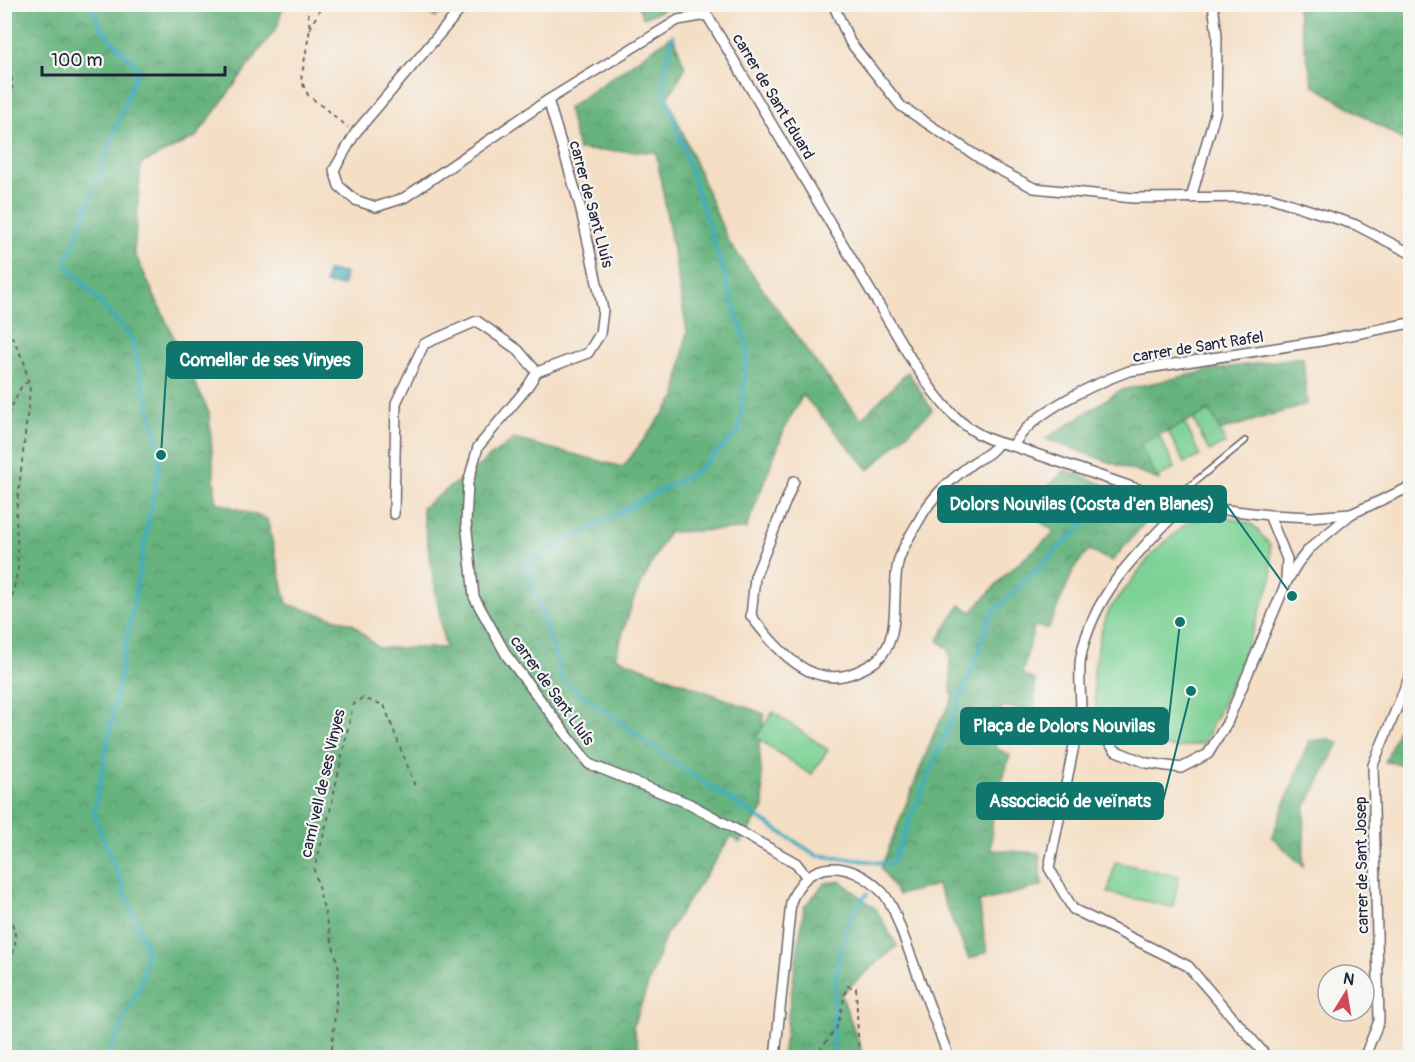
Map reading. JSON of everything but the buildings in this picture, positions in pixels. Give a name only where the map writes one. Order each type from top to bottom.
[{"type":"street","name":"carrer de Sant Eduard","points":[[465,4],[356,132],[334,170],[339,186],[356,200],[376,207],[404,198],[548,100],[678,21],[707,15],[929,387],[962,425],[998,443],[1013,446],[1180,504],[1269,515],[1311,517],[1351,514]]},
{"type":"street","points":[[833,4],[850,42],[901,106],[1034,188],[1133,198],[1269,197],[1356,225],[1410,253]]},
{"type":"street","points":[[1191,198],[1216,110],[1217,35],[1213,4]]},
{"type":"street","name":"carrer de Sant Lluís","points":[[548,100],[580,206],[603,310],[600,334],[588,353],[537,372],[526,389],[478,447],[468,483],[466,522],[474,597],[507,656],[589,764],[690,804],[796,863],[806,876]]},
{"type":"street","points":[[394,514],[396,403],[424,344],[477,321],[518,350],[537,372]]},
{"type":"street","name":"carrer de Sant Rafel","points":[[1013,446],[1018,436],[1036,420],[1105,380],[1129,371],[1321,341],[1410,323]]},
{"type":"street","points":[[794,481],[755,577],[751,616],[778,650],[813,675],[831,678],[848,676],[876,664],[888,644],[895,615],[898,562],[934,495],[973,463],[993,451],[998,443]]},
{"type":"street","points":[[1081,711],[1116,751],[1147,763],[1181,768],[1208,754],[1227,723],[1286,583],[1309,549],[1351,514],[1410,487]]},
{"type":"street","points":[[1180,504],[1126,566],[1095,613],[1081,657],[1081,711],[1049,868],[1073,909],[1188,966],[1268,1058]]},
{"type":"street","points":[[1269,515],[1287,559],[1286,583]]},
{"type":"street","name":"carrer de Sant Josep","points":[[1364,1058],[1379,1021],[1373,765],[1410,676]]},
{"type":"street","points":[[775,1058],[791,902],[796,887],[806,876],[819,868],[835,868],[853,872],[882,891],[894,911],[949,1058]]},
{"type":"lane","points":[[1180,504],[1187,488],[1245,441]]},
{"type":"path","points":[[307,4],[310,29]]},
{"type":"path","points":[[322,4],[310,29],[301,80],[308,95],[356,132]]},
{"type":"path","points":[[4,51],[13,84],[4,117]]},
{"type":"path","points":[[4,320],[24,362],[30,390],[16,515],[18,568],[4,637]]},
{"type":"path","points":[[4,423],[22,385],[28,382]]},
{"type":"path","name":"camí vell de ses Vinyes","points":[[331,1058],[339,969],[314,870],[330,811],[349,722],[357,701],[362,698],[384,705],[415,786]]},
{"type":"path","points":[[4,907],[13,921],[17,941],[14,955],[4,968]]},
{"type":"path","points":[[814,1058],[837,1027],[847,986],[856,988],[859,1058]]},
{"type":"green space","points":[[5,5],[283,5],[277,27],[196,137],[141,164],[134,252],[209,413],[216,502],[267,519],[287,604],[353,624],[378,648],[445,648],[422,508],[514,439],[623,467],[676,397],[687,331],[656,152],[578,150],[568,108],[673,35],[685,68],[668,98],[728,241],[819,367],[861,419],[908,372],[932,410],[869,470],[803,395],[786,425],[746,529],[668,532],[634,598],[615,657],[764,714],[759,745],[764,808],[740,843],[731,837],[666,934],[633,1027],[641,1057],[5,1058]]},
{"type":"green space","points":[[423,5],[449,5],[435,18]]},
{"type":"green space","points":[[638,5],[675,5],[643,18]]},
{"type":"green space","points":[[1296,5],[1410,5],[1410,148],[1408,143],[1313,85]]},
{"type":"green space","points":[[1303,357],[1307,404],[1219,431],[1210,411],[1140,444],[1159,480],[1046,439],[1121,390],[1217,369]]},
{"type":"green space","points":[[1210,411],[1226,443],[1209,451],[1193,419]]},
{"type":"green space","points":[[1185,423],[1200,456],[1184,463],[1168,431]]},
{"type":"green space","points":[[1159,435],[1175,468],[1157,478],[1140,444]]},
{"type":"green space","points":[[1065,470],[1147,501],[1153,513],[1112,561],[1088,550],[1074,569],[1048,629],[1034,626],[1022,674],[1035,680],[1034,713],[1002,706],[995,748],[1010,755],[993,812],[991,850],[1039,853],[1042,886],[979,902],[987,952],[969,959],[937,885],[898,895],[881,868],[935,731],[952,700],[949,650],[938,640],[960,605],[972,612],[1005,575],[1055,532],[1015,504],[1045,490]]},
{"type":"green space","points":[[1224,516],[1253,525],[1270,545],[1272,579],[1237,672],[1204,743],[1177,748],[1123,740],[1097,714],[1093,676],[1100,635],[1109,610],[1152,554],[1188,522]]},
{"type":"green space","points":[[1410,699],[1410,765],[1385,762],[1407,707]]},
{"type":"green space","points":[[773,712],[828,750],[811,775],[756,737]]},
{"type":"green space","points":[[1328,739],[1339,743],[1305,808],[1303,866],[1272,837],[1309,741]]},
{"type":"green space","points":[[1115,862],[1179,876],[1173,907],[1108,893]]},
{"type":"green space","points":[[840,881],[875,908],[897,946],[841,994],[864,1057],[782,1057],[804,907],[825,883]]},
{"type":"water","points":[[327,271],[345,273],[343,286],[325,284]]},
{"type":"waterway","points":[[91,4],[102,29],[138,68],[66,264],[131,337],[161,455],[94,814],[147,949],[141,982],[107,1058]]},
{"type":"waterway","points":[[673,35],[665,68],[664,88],[748,349],[739,432],[697,471],[525,563],[563,680],[692,775],[816,855],[892,864],[976,660],[990,615],[1082,526],[1123,499]]},
{"type":"waterway","points":[[833,1058],[834,994],[840,950],[855,910],[867,894]]},
{"type":"place","name":"Comellar de ses Vinyes","points":[[161,455]]},
{"type":"place","name":"Dolors Nouvilas (Costa d'en Blanes)","points":[[1292,596]]},
{"type":"place","name":"Plaça de Dolors Nouvilas","points":[[1180,622]]},
{"type":"place","name":"Associació de veïnats","points":[[1191,691]]}]
